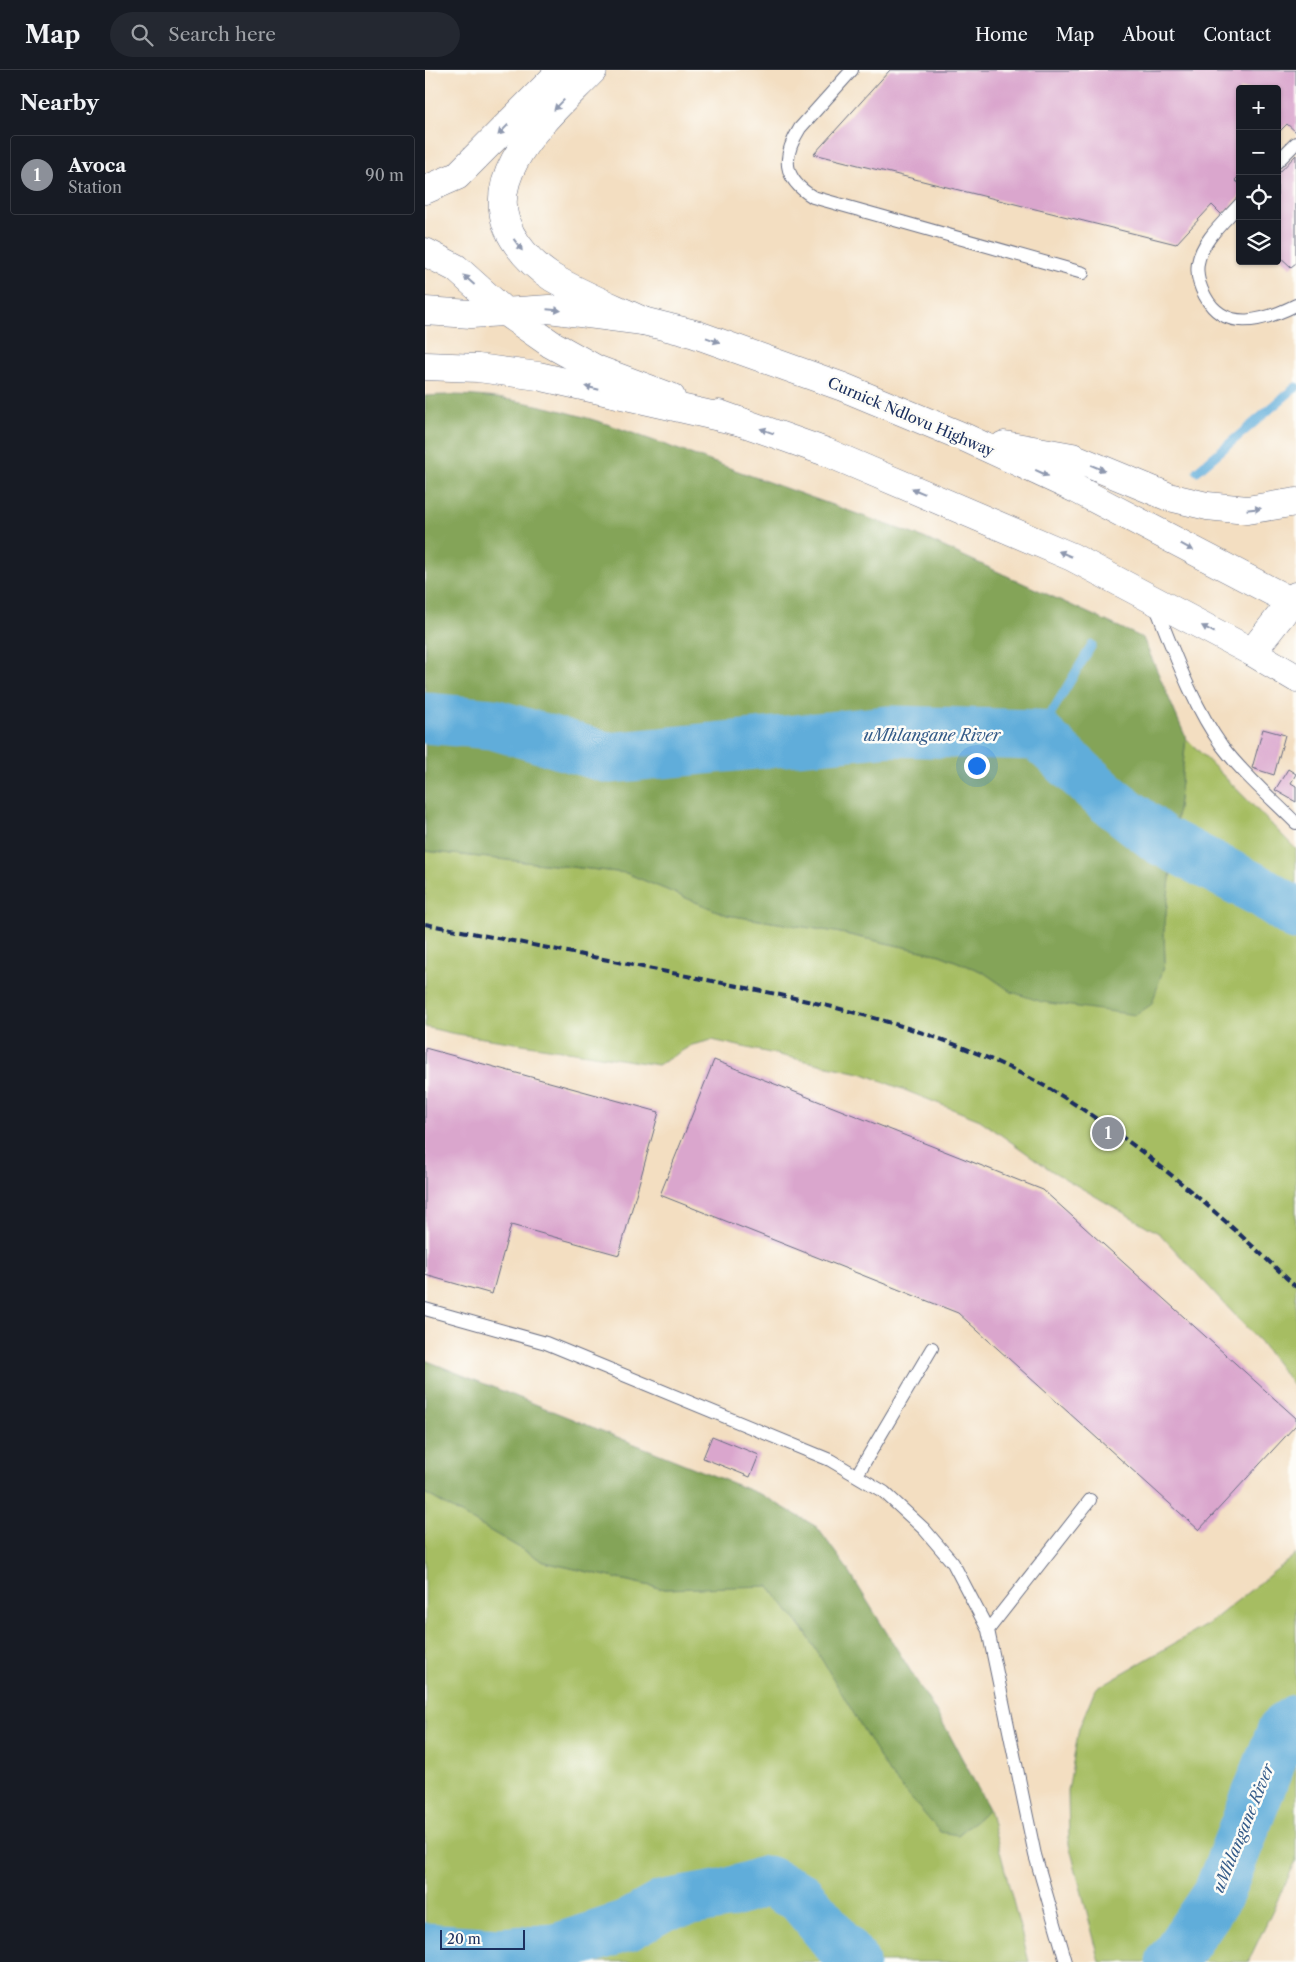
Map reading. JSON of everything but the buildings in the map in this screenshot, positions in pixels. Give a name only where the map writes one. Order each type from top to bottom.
[{"type":"main road","points":[[425,190],[457,176],[562,70]]},
{"type":"main road","points":[[593,70],[535,131],[523,147],[508,173],[503,194],[502,210],[507,230],[525,254],[552,278],[643,321]]},
{"type":"main road","points":[[425,252],[457,268],[505,312],[551,344],[596,369],[826,452],[1063,553],[1252,652],[1296,678]]},
{"type":"main road","name":"Curnick Ndlovu Highway","points":[[425,311],[471,314],[549,308],[643,321],[705,337],[843,387],[966,438],[1076,489],[1294,601]]},
{"type":"main road","points":[[425,366],[478,368],[538,376],[742,422]]},
{"type":"main road","points":[[966,438],[1071,457],[1169,496],[1207,506],[1247,510],[1296,502]]},
{"type":"main road","points":[[1252,652],[1294,601]]},
{"type":"lane","points":[[853,70],[793,138],[787,163],[791,175],[799,187],[813,197],[1083,273]]},
{"type":"lane","points":[[1281,158],[1296,143]]},
{"type":"lane","points":[[1236,209],[1210,238],[1198,263],[1199,286],[1209,304],[1228,318],[1248,321],[1271,318],[1296,305]]},
{"type":"lane","points":[[1153,600],[1175,655],[1202,711],[1222,746],[1296,822]]},
{"type":"lane","points":[[425,1309],[546,1343],[745,1423],[830,1460],[885,1492],[923,1529],[953,1563],[988,1630],[1035,1855],[1066,1962]]},
{"type":"lane","points":[[857,1475],[932,1348]]},
{"type":"lane","points":[[988,1630],[1090,1500]]},
{"type":"green space","points":[[449,395],[496,398],[542,406],[610,425],[924,538],[1143,638],[1186,738],[1164,931],[1165,963],[1152,1004],[1136,1015],[1042,1002],[1012,992],[983,972],[940,955],[836,932],[727,915],[626,873],[425,851],[425,396]]},
{"type":"green space","points":[[1186,738],[1296,849],[1296,1389],[1260,1342],[1160,1234],[1052,1171],[980,1120],[864,1074],[712,1040],[692,1045],[658,1065],[451,1033],[425,1027],[425,851],[626,873],[727,915],[836,932],[940,955],[983,972],[1012,992],[1165,964],[1164,931]]},
{"type":"green space","points":[[425,1360],[762,1495],[817,1527],[848,1570],[947,1730],[989,1809],[958,1835],[940,1832],[889,1773],[806,1633],[769,1586],[664,1589],[544,1562],[425,1493]]},
{"type":"green space","points":[[425,1493],[544,1562],[664,1589],[769,1585],[958,1835],[989,1809],[1029,1962],[425,1962]]},
{"type":"green space","points":[[1296,1554],[1296,1861],[1248,1962],[1100,1962],[1069,1844],[1068,1791],[1079,1728],[1095,1689],[1208,1624]]},
{"type":"waterway","points":[[1197,471],[1296,387]]},
{"type":"waterway","points":[[1038,735],[1092,645]]},
{"type":"waterway","name":"uMhlangane River","points":[[425,718],[493,724],[609,758],[890,731],[1038,735],[1107,798],[1161,840],[1264,893],[1296,915]]},
{"type":"waterway","name":"uMhlangane River","points":[[1171,1962],[1219,1892],[1283,1729],[1296,1720]]},
{"type":"waterway","name":"uMhlangane River","points":[[425,1948],[498,1953],[556,1949],[627,1926],[664,1905],[727,1894],[767,1881],[800,1897],[854,1962]]},
{"type":"railway","points":[[425,924],[791,997],[890,1023],[938,1038],[986,1057],[1032,1079],[1106,1125],[1163,1168],[1217,1214],[1296,1287]]},
{"type":"place","name":"Avoca","points":[[1108,1133]]}]
